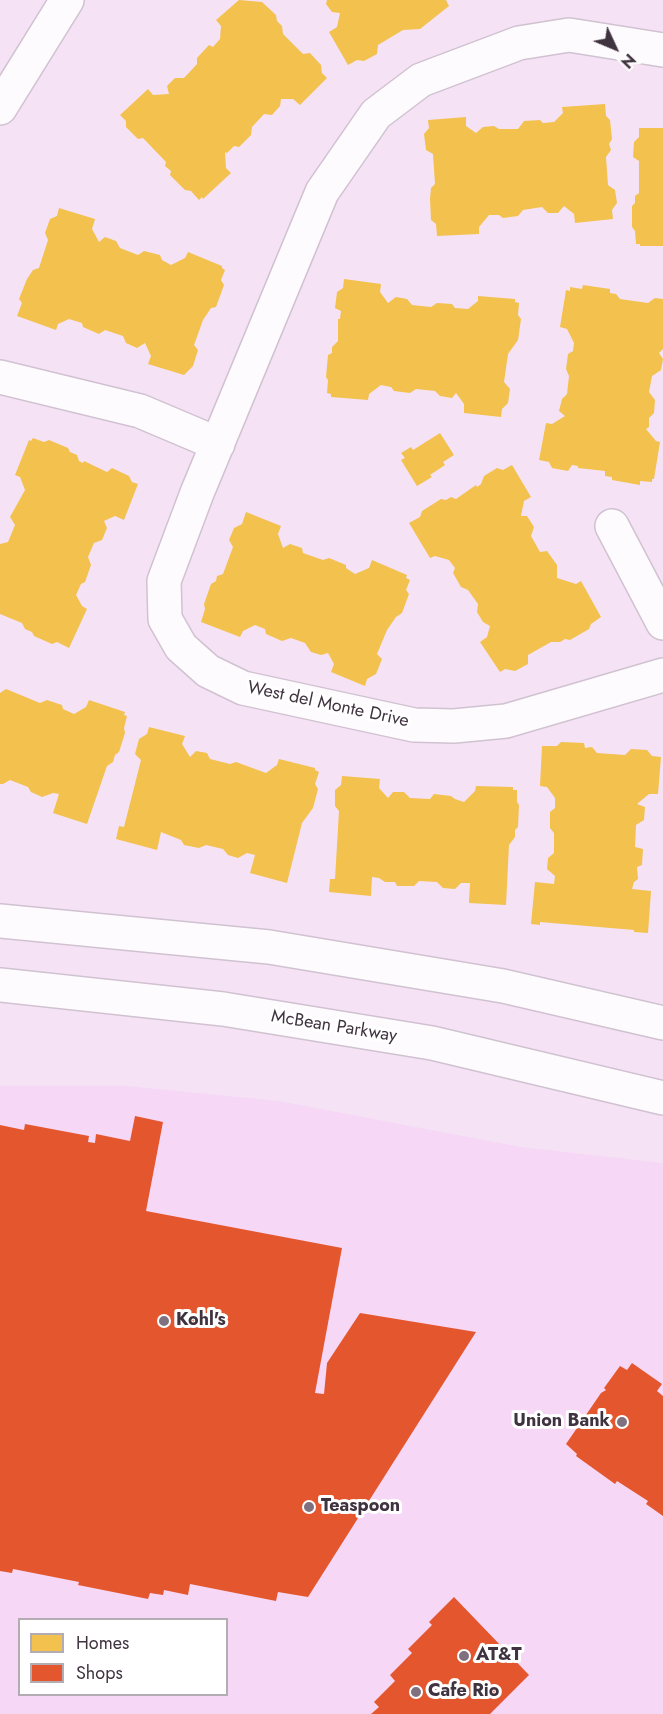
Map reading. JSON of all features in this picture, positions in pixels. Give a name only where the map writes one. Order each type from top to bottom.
[{"type":"street","points":[[0,108],[52,5]]},
{"type":"street","name":"West del Monte Drive","points":[[663,50],[569,35],[519,43],[421,80],[376,114],[322,192],[164,581],[165,619],[181,647],[208,671],[243,688],[414,724],[454,726],[506,721],[663,675]]},
{"type":"street","points":[[0,378],[140,411],[218,444]]},
{"type":"street","points":[[612,526],[663,623]]},
{"type":"street","points":[[0,921],[269,947],[503,986],[663,1023]]},
{"type":"street","name":"McBean Parkway","points":[[0,985],[223,1010],[432,1043],[663,1098]]},
{"type":"shaded area","points":[[0,1086],[128,1086],[279,1101],[521,1147],[663,1163],[663,1714],[0,1714]]},
{"type":"building: Homes","points":[[239,0],[262,2],[276,15],[277,21],[282,26],[283,34],[303,54],[310,53],[321,65],[322,73],[327,78],[300,105],[293,99],[281,99],[280,106],[272,115],[264,114],[252,127],[251,135],[239,147],[234,146],[227,153],[225,152],[226,168],[231,173],[203,199],[202,197],[199,200],[170,175],[171,171],[165,166],[166,162],[143,138],[138,139],[126,127],[126,121],[120,115],[148,89],[153,95],[169,94],[167,86],[175,78],[184,78],[197,64],[197,58],[209,45],[213,47],[220,39],[221,26],[216,20]]},
{"type":"building: Homes","points":[[327,0],[446,0],[449,6],[420,29],[403,30],[378,45],[377,54],[364,61],[357,60],[348,65],[329,32],[337,27],[340,13],[332,12],[326,4]]},
{"type":"building: Homes","points":[[605,104],[612,139],[609,144],[611,150],[606,157],[608,185],[615,190],[617,203],[612,210],[613,219],[575,223],[574,214],[564,206],[558,213],[548,213],[542,207],[523,210],[518,216],[503,218],[499,215],[489,215],[479,227],[479,234],[437,236],[436,224],[431,220],[431,188],[435,184],[433,154],[426,150],[424,134],[429,128],[428,120],[466,117],[466,126],[476,133],[483,127],[518,129],[524,121],[554,122],[563,113],[562,107]]},
{"type":"building: Homes","points":[[639,128],[663,128],[663,246],[636,244],[635,231],[632,227],[632,206],[635,203],[635,196],[639,193],[639,161],[633,157],[634,142],[639,137]]},
{"type":"building: Homes","points":[[59,208],[95,219],[92,229],[99,242],[105,237],[116,241],[120,248],[138,255],[144,251],[160,255],[162,260],[171,265],[185,258],[188,252],[222,266],[225,270],[221,280],[224,285],[216,307],[211,308],[203,320],[194,345],[198,350],[193,366],[184,375],[148,364],[151,356],[145,343],[137,348],[126,343],[123,336],[105,330],[99,334],[83,327],[82,323],[69,319],[58,324],[56,330],[17,316],[22,303],[19,299],[27,279],[33,270],[39,268],[48,240],[45,233],[50,219],[57,216]]},
{"type":"building: Homes","points":[[344,279],[381,284],[380,292],[388,303],[396,297],[407,299],[412,305],[431,307],[437,303],[452,304],[455,308],[468,309],[478,301],[478,296],[515,299],[515,302],[519,303],[518,315],[521,319],[518,340],[508,354],[504,382],[510,389],[508,403],[502,409],[501,417],[464,413],[464,404],[456,393],[452,398],[440,396],[435,391],[416,389],[410,393],[394,391],[391,387],[381,385],[369,394],[368,400],[331,397],[331,394],[327,393],[328,355],[332,353],[332,347],[338,341],[338,319],[340,319],[341,311],[335,308],[337,292],[343,288]]},
{"type":"building: Homes","points":[[583,285],[610,289],[610,293],[616,294],[620,299],[648,303],[655,298],[663,299],[663,349],[659,353],[663,359],[661,370],[652,376],[649,392],[655,400],[654,413],[649,418],[649,427],[646,429],[656,441],[660,442],[652,482],[640,481],[640,485],[612,480],[612,477],[605,476],[605,471],[578,468],[572,465],[568,471],[552,468],[549,462],[539,460],[546,423],[552,424],[565,416],[559,411],[562,399],[567,394],[568,354],[573,351],[574,343],[567,329],[560,327],[566,290],[570,291],[570,287],[582,289]]},
{"type":"building: Homes","points":[[440,433],[454,455],[443,462],[445,465],[430,475],[432,477],[417,486],[401,460],[405,458],[401,453],[411,447],[413,450]]},
{"type":"building: Homes","points":[[33,438],[44,442],[49,440],[68,448],[70,452],[77,455],[79,461],[83,463],[84,461],[107,472],[112,468],[129,476],[132,482],[138,484],[124,520],[115,516],[104,521],[107,528],[102,540],[94,543],[88,557],[91,565],[85,582],[81,584],[76,595],[82,606],[87,609],[69,648],[34,636],[32,632],[25,629],[22,623],[0,614],[0,544],[8,542],[15,525],[10,517],[25,490],[20,477],[15,475],[29,440]]},
{"type":"building: Homes","points":[[512,465],[531,497],[524,501],[521,516],[527,516],[534,527],[531,536],[540,552],[547,551],[557,565],[557,578],[576,584],[581,581],[601,617],[591,624],[589,629],[570,640],[551,642],[528,655],[528,664],[515,671],[505,669],[500,672],[480,642],[487,637],[490,626],[483,622],[477,612],[478,604],[468,590],[461,587],[453,573],[455,568],[449,560],[435,556],[430,558],[409,523],[441,499],[446,500],[451,497],[456,499],[481,484],[484,476],[497,468],[503,470]]},
{"type":"building: Homes","points":[[246,512],[281,526],[278,534],[283,548],[290,544],[302,548],[303,553],[323,560],[329,558],[346,565],[346,568],[355,574],[369,568],[372,560],[407,575],[406,578],[410,580],[406,590],[409,594],[402,613],[396,617],[387,630],[377,654],[382,659],[376,674],[367,679],[365,686],[331,672],[334,664],[328,653],[321,655],[311,652],[305,643],[291,638],[282,641],[266,634],[265,629],[255,625],[243,631],[240,637],[201,622],[211,584],[216,581],[217,576],[223,574],[233,547],[229,540],[234,528],[242,524]]},
{"type":"building: Homes","points":[[6,689],[40,703],[47,700],[62,705],[63,709],[74,714],[86,707],[89,700],[125,712],[124,715],[127,716],[125,733],[119,752],[115,755],[113,762],[107,766],[87,824],[53,813],[59,794],[53,793],[42,797],[31,792],[28,787],[10,780],[0,784],[0,693]]},
{"type":"building: Homes","points":[[149,727],[185,736],[182,744],[190,757],[196,751],[207,753],[210,759],[230,764],[236,762],[266,773],[277,765],[279,759],[315,768],[319,772],[315,784],[318,789],[313,808],[302,823],[287,883],[250,873],[255,855],[247,853],[238,858],[228,855],[223,849],[206,845],[199,848],[184,845],[181,840],[161,832],[157,850],[116,839],[119,826],[124,827],[141,760],[135,754],[139,739],[147,734]]},
{"type":"building: Homes","points":[[561,742],[584,743],[585,748],[592,747],[597,753],[625,755],[631,749],[647,750],[652,756],[661,757],[658,794],[649,794],[637,804],[645,807],[644,820],[636,825],[635,847],[643,849],[642,865],[637,867],[638,879],[634,882],[632,889],[651,891],[648,933],[540,922],[540,925],[531,924],[535,882],[554,884],[555,876],[547,869],[548,858],[554,853],[554,833],[550,828],[550,812],[555,808],[555,798],[547,787],[540,786],[542,746],[557,746]]},
{"type":"building: Homes","points":[[342,776],[380,779],[379,788],[388,798],[393,792],[404,792],[410,798],[430,799],[434,794],[451,796],[464,802],[475,791],[476,786],[513,787],[513,790],[517,790],[518,827],[509,845],[506,905],[469,903],[470,883],[461,883],[455,889],[443,888],[437,882],[419,881],[414,886],[397,886],[395,882],[385,882],[372,877],[371,896],[329,892],[330,879],[335,879],[339,811],[335,806],[335,790],[341,785]]},
{"type":"building: Shops","name":"Kohl's","points":[[135,1116],[163,1122],[146,1211],[342,1248],[315,1393],[324,1394],[327,1363],[360,1313],[476,1332],[308,1597],[278,1592],[276,1601],[190,1584],[188,1595],[164,1590],[163,1595],[150,1593],[148,1599],[13,1569],[12,1573],[0,1571],[0,1125],[24,1130],[25,1124],[89,1136],[88,1142],[95,1143],[96,1134],[130,1141]]},
{"type":"building: Shops","name":"Union Bank","points":[[632,1363],[662,1384],[657,1391],[663,1396],[663,1516],[646,1504],[648,1501],[617,1481],[615,1484],[576,1456],[577,1454],[566,1444],[601,1393],[606,1390],[604,1388],[620,1366],[627,1370]]},
{"type":"building: Shops","name":"AT&T","points":[[454,1597],[529,1675],[490,1714],[371,1714],[379,1707],[374,1702],[395,1681],[390,1675],[412,1653],[408,1649],[432,1625],[429,1622]]},
{"type":"place","name":"Kohl's","points":[[164,1321]]},
{"type":"place","name":"Union Bank","points":[[622,1422]]},
{"type":"place","name":"Teaspoon","points":[[309,1507]]},
{"type":"place","name":"AT&T","points":[[464,1656]]},
{"type":"place","name":"Cafe Rio","points":[[416,1692]]}]
